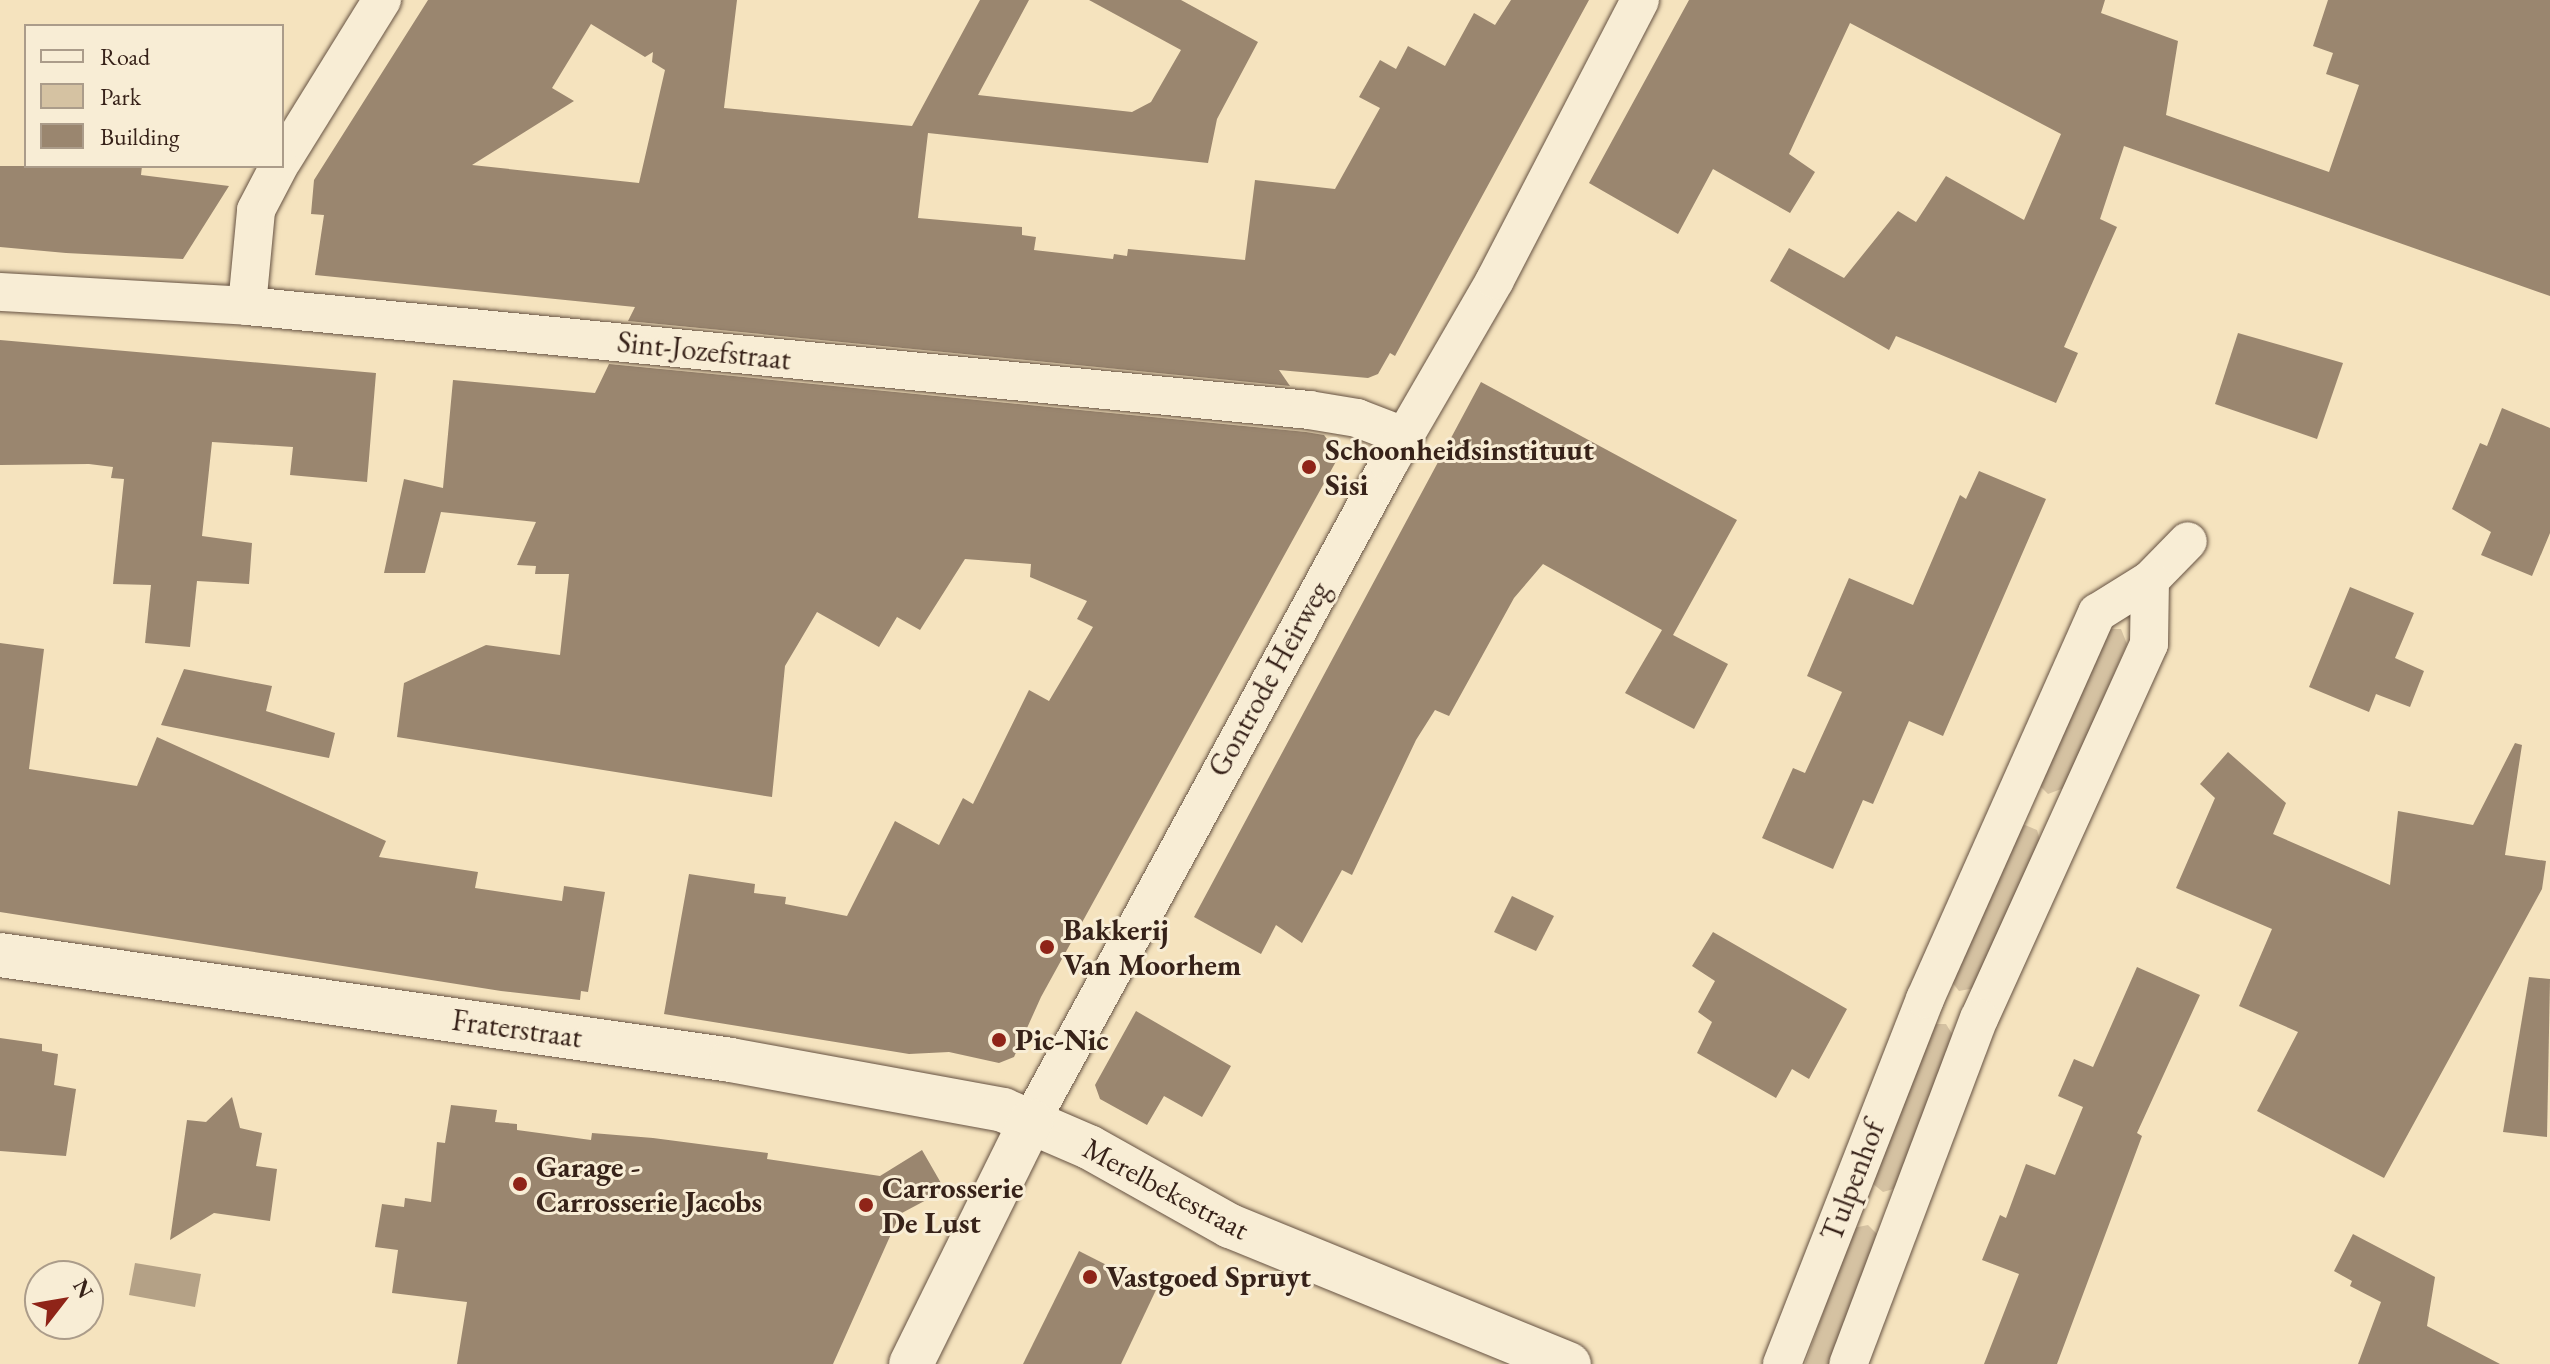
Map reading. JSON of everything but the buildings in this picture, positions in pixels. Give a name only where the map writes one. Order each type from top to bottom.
[{"type":"street","points":[[284,158],[382,0]]},
{"type":"street","name":"Gontrode Heirweg","points":[[911,1364],[1031,1121],[1404,436],[1495,280],[1640,0]]},
{"type":"street","points":[[247,306],[256,210],[278,168]]},
{"type":"street","name":"Sint-Jozefstraat","points":[[0,292],[247,306],[1309,410],[1357,418],[1404,436]]},
{"type":"street","name":"Tulpenhof","points":[[1782,1364],[1925,999],[2097,613],[2150,580],[2188,541]]},
{"type":"street","name":"Tulpenhof","points":[[1848,1364],[1979,1018],[2149,644],[2150,580]]},
{"type":"street","points":[[2014,798],[2068,824]]},
{"type":"street","name":"Fraterstraat","points":[[0,955],[805,1072],[971,1102],[1031,1121]]},
{"type":"street","points":[[1925,999],[1979,1018]]},
{"type":"street","name":"Merelbekestraat","points":[[1031,1121],[1230,1226],[1569,1364]]},
{"type":"green space","points":[[2108,629],[2121,629],[2127,644],[2064,788],[2048,794],[2038,784]]},
{"type":"green space","points":[[2025,825],[2037,830],[2040,840],[1975,988],[1959,991],[1951,981],[2017,828]]},
{"type":"green space","points":[[1933,1024],[1946,1024],[1954,1037],[1897,1188],[1883,1192],[1872,1183]]},
{"type":"green space","points":[[1868,1225],[1877,1234],[1833,1364],[1805,1364],[1853,1228]]},
{"type":"shaded area","points":[[135,1263],[201,1274],[195,1307],[129,1295]]},
{"type":"place","name":"Schoonheidsinstituut Sisi","points":[[1309,467]]},
{"type":"place","name":"Bakkerij Van Moorhem","points":[[1047,947]]},
{"type":"place","name":"Pic-Nic","points":[[999,1040]]},
{"type":"place","name":"Garage - Carrosserie Jacobs","points":[[520,1184]]},
{"type":"place","name":"Carrosserie De Lust","points":[[866,1205]]},
{"type":"place","name":"Vastgoed Spruyt","points":[[1090,1277]]}]
